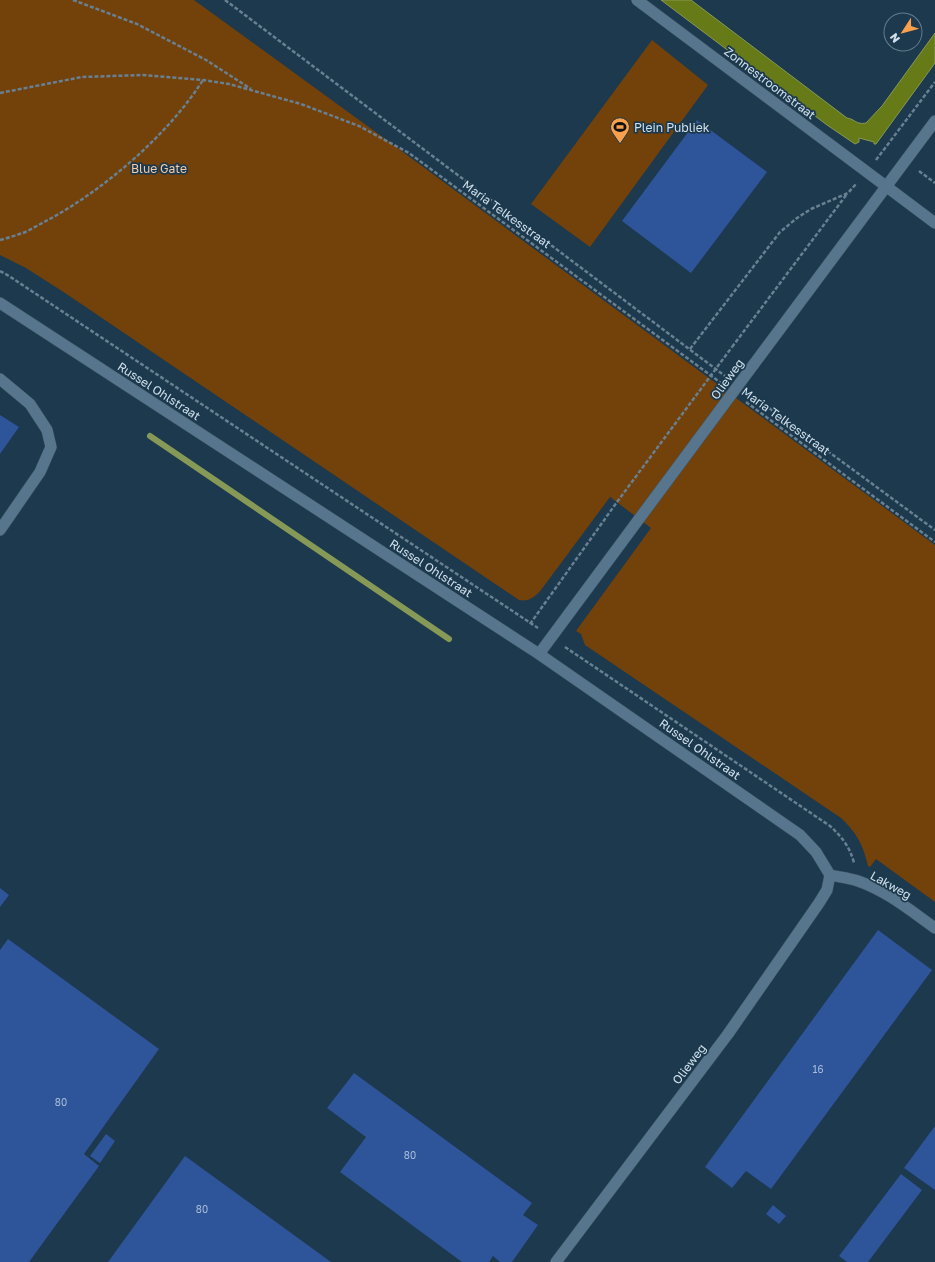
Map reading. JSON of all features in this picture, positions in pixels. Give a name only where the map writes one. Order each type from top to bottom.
[{"type":"street","name":"Zonnestroomstraat","points":[[637,0],[935,223]]},
{"type":"street","name":"Olieweg","points":[[539,654],[935,121]]},
{"type":"street","name":"Russel Ohlstraat","points":[[0,303],[539,654],[800,836],[816,852],[830,875]]},
{"type":"street","points":[[0,379],[30,404],[47,430],[52,447],[40,472],[0,530]]},
{"type":"street","name":"Olieweg","points":[[556,1262],[728,1034],[827,890],[830,875]]},
{"type":"street","name":"Lakweg","points":[[830,875],[857,881],[874,888],[900,902],[935,928]]},
{"type":"path","points":[[73,0],[138,24],[206,60],[253,91]]},
{"type":"path","name":"Maria Telkesstraat","points":[[225,0],[727,377]]},
{"type":"path","name":"Maria Telkesstraat","points":[[0,93],[82,77],[142,75],[203,80],[229,84],[301,104],[359,126],[409,153],[723,385]]},
{"type":"path","points":[[0,240],[25,232],[67,209],[104,183],[143,150],[173,120],[196,92],[203,80]]},
{"type":"path","points":[[0,271],[530,624],[617,502],[732,347],[848,193],[867,171],[935,82]]},
{"type":"path","points":[[690,349],[780,232],[811,209],[848,193]]},
{"type":"path","name":"Maria Telkesstraat","points":[[746,391],[935,530]]},
{"type":"path","name":"Maria Telkesstraat","points":[[742,399],[935,542]]},
{"type":"path","points":[[578,655],[830,826],[842,837],[851,852],[856,868],[857,881]]},
{"type":"green space","name":"Blue Gate","points":[[0,0],[194,0],[388,141],[935,545],[935,902],[876,859],[870,867],[868,866],[859,840],[841,818],[585,645],[581,634],[576,631],[651,528],[610,497],[541,590],[531,598],[519,600],[65,293],[26,268],[0,255]]},
{"type":"green space","name":"Plein Publiek","points":[[652,40],[708,85],[590,247],[531,204]]},
{"type":"shaded area","points":[[661,0],[691,0],[847,118],[858,123],[866,123],[882,106],[921,52],[923,52],[923,50],[935,33],[935,63],[876,144],[874,144],[874,142],[859,138],[859,142],[855,144],[827,125]]},
{"type":"building","name":"Plein Publiek","points":[[697,120],[767,172],[691,273],[622,221]]},
{"type":"building","points":[[0,415],[19,427],[0,454]]},
{"type":"building","points":[[0,888],[9,895],[0,907]]},
{"type":"building","points":[[878,930],[932,970],[771,1189],[746,1171],[732,1188],[705,1167]]},
{"type":"building","points":[[8,939],[159,1049],[84,1154],[99,1166],[29,1262],[0,1262],[0,950]]},
{"type":"building","points":[[354,1073],[532,1203],[523,1215],[538,1225],[512,1262],[500,1262],[493,1256],[489,1262],[462,1262],[340,1172],[366,1137],[327,1108]]},
{"type":"building","points":[[935,1126],[935,1190],[904,1168]]},
{"type":"building","points":[[106,1134],[115,1141],[100,1163],[90,1156]]},
{"type":"building","points":[[185,1156],[331,1262],[108,1262]]},
{"type":"building","points":[[901,1174],[922,1190],[868,1262],[847,1262],[839,1256]]},
{"type":"building","points":[[773,1205],[786,1216],[779,1224],[766,1214]]},
{"type":"waterway","points":[[150,436],[449,639]]},
{"type":"place","name":"Plein Publiek","points":[[620,144]]}]
